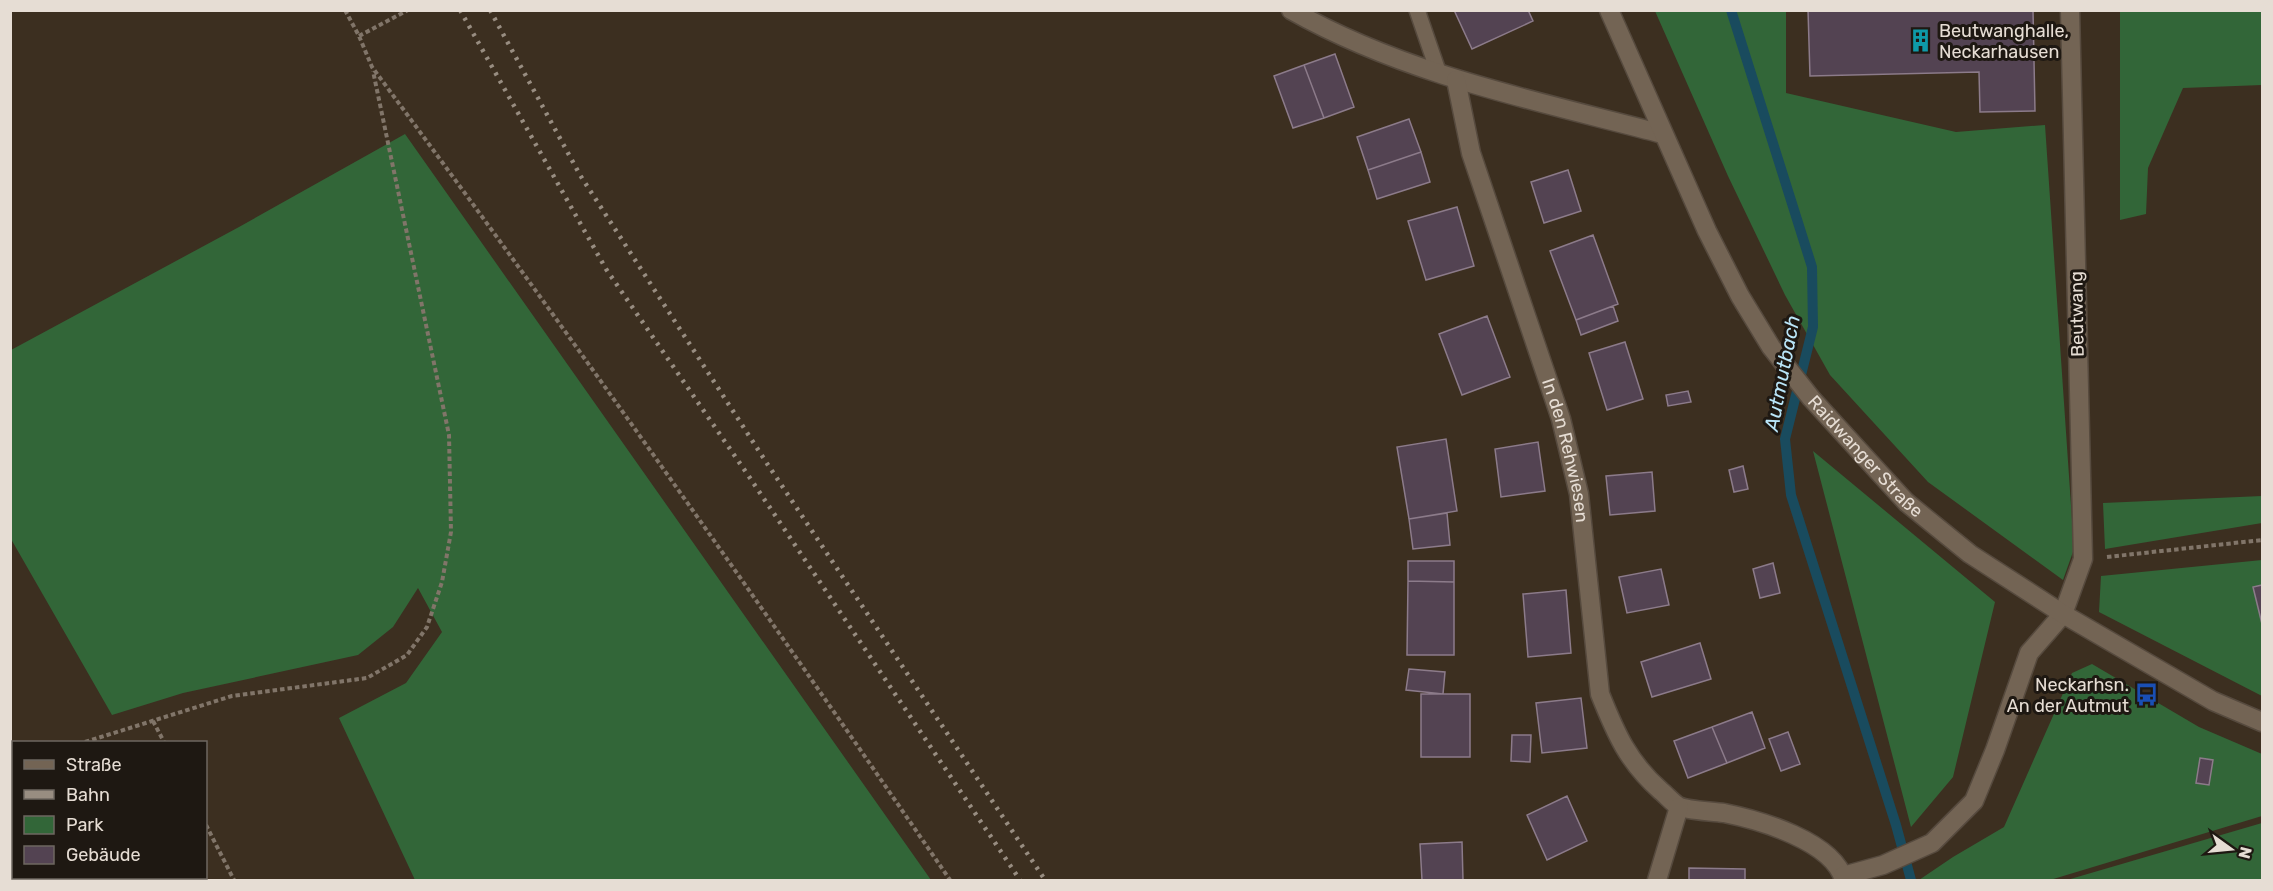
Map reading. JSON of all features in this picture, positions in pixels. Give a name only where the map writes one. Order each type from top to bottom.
[{"type":"street","points":[[1291,10],[1368,47],[1448,77],[1663,134]]},
{"type":"street","name":"Raidwanger Straße","points":[[1609,10],[1663,134],[1740,296],[1771,347],[1811,398],[1906,502],[1970,554],[2063,614],[2213,701],[2262,722]]},
{"type":"street","name":"Beutwang","points":[[2063,614],[2083,559],[2070,10]]},
{"type":"street","name":"In den Rehwiesen","points":[[1448,77],[1471,153],[1561,419],[1579,494],[1600,694],[1626,753],[1652,783],[1679,807]]},
{"type":"street","points":[[1658,880],[1679,807],[1725,814],[1786,832],[1815,846],[1831,861],[1843,878],[1883,865],[1932,843],[1974,801],[1995,750],[2029,653],[2063,614]]},
{"type":"lane","points":[[1417,10],[1448,77]]},
{"type":"path","points":[[88,741],[232,696],[368,678],[407,655],[427,627],[442,582],[451,532],[449,435],[372,67],[345,10]]},
{"type":"path","points":[[359,36],[408,10]]},
{"type":"path","points":[[372,67],[558,321],[950,880]]},
{"type":"path","points":[[2083,559],[2262,540]]},
{"type":"path","points":[[153,721],[163,741]]},
{"type":"path","points":[[207,827],[234,880]]},
{"type":"green space","points":[[1655,11],[1786,11],[1786,93],[1956,132],[2045,125],[2074,549],[2063,580],[1928,482],[1830,375],[1785,295],[1728,176]]},
{"type":"green space","points":[[2120,11],[2262,11],[2262,85],[2183,88],[2148,168],[2146,214],[2120,220]]},
{"type":"green space","points":[[405,134],[931,880],[415,880],[339,718],[406,683],[442,632],[418,588],[393,627],[358,655],[183,693],[112,715],[11,539],[11,350]]},
{"type":"green space","points":[[1813,451],[1995,602],[1953,777],[1911,827]]},
{"type":"green space","points":[[2262,496],[2262,523],[2105,549],[2103,503]]},
{"type":"green space","points":[[2262,560],[2262,696],[2099,612],[2101,576]]},
{"type":"green space","points":[[2092,664],[2199,727],[2262,754],[2262,816],[2050,880],[1919,880],[2004,827],[2072,673]]},
{"type":"green space","points":[[2262,823],[2262,880],[2067,880]]},
{"type":"building","points":[[1454,10],[1528,10],[1533,21],[1472,49]]},
{"type":"building","name":"Beutwanghalle, Neckarhausen","points":[[1808,10],[2033,10],[2035,111],[1980,112],[1979,72],[1810,76]]},
{"type":"building","points":[[1335,54],[1354,107],[1324,118],[1304,65]]},
{"type":"building","points":[[1304,65],[1324,118],[1293,128],[1274,76]]},
{"type":"building","points":[[1409,119],[1421,152],[1368,170],[1357,137]]},
{"type":"building","points":[[1421,152],[1430,182],[1377,199],[1368,170]]},
{"type":"building","points":[[1568,170],[1581,211],[1544,223],[1531,182]]},
{"type":"building","points":[[1457,207],[1474,266],[1426,280],[1408,221]]},
{"type":"building","points":[[1593,235],[1618,304],[1576,320],[1550,251]]},
{"type":"building","points":[[1613,306],[1618,321],[1581,335],[1576,320]]},
{"type":"building","points":[[1487,316],[1510,377],[1462,395],[1439,334]]},
{"type":"building","points":[[1625,342],[1643,399],[1607,410],[1589,353]]},
{"type":"building","points":[[1688,391],[1691,402],[1668,406],[1666,395]]},
{"type":"building","points":[[1446,439],[1457,511],[1409,519],[1397,447]]},
{"type":"building","points":[[1538,442],[1545,491],[1501,497],[1495,449]]},
{"type":"building","points":[[1743,466],[1748,489],[1734,492],[1729,470]]},
{"type":"building","points":[[1652,472],[1655,511],[1610,515],[1606,476]]},
{"type":"building","points":[[1447,513],[1450,545],[1413,549],[1409,519]]},
{"type":"building","points":[[1408,561],[1454,561],[1454,582],[1408,581]]},
{"type":"building","points":[[1773,563],[1780,593],[1760,598],[1753,569]]},
{"type":"building","points":[[1661,569],[1669,605],[1627,613],[1619,577]]},
{"type":"building","points":[[1408,581],[1454,582],[1454,655],[1407,655]]},
{"type":"building","points":[[2262,585],[2262,624],[2253,587]]},
{"type":"building","points":[[1566,590],[1571,653],[1528,657],[1523,594]]},
{"type":"building","points":[[1700,643],[1711,679],[1652,697],[1641,662]]},
{"type":"building","points":[[1409,669],[1445,672],[1443,694],[1406,690]]},
{"type":"building","points":[[1421,694],[1470,694],[1470,757],[1421,757]]},
{"type":"building","points":[[1581,698],[1587,748],[1542,753],[1536,703]]},
{"type":"building","points":[[1752,712],[1765,748],[1727,763],[1712,727]]},
{"type":"building","points":[[1712,727],[1727,763],[1688,778],[1674,741]]},
{"type":"building","points":[[1788,732],[1800,764],[1781,771],[1769,739]]},
{"type":"building","points":[[1512,735],[1531,735],[1530,762],[1511,761]]},
{"type":"building","points":[[2200,758],[2213,760],[2209,785],[2196,783]]},
{"type":"building","points":[[1567,796],[1587,841],[1547,860],[1527,815]]},
{"type":"building","points":[[1462,842],[1463,880],[1422,880],[1420,844]]},
{"type":"building","points":[[1689,868],[1745,869],[1745,880],[1689,880]]},
{"type":"waterway","name":"Autmutbach","points":[[1731,10],[1812,267],[1813,327],[1785,439],[1791,495],[1896,825],[1911,880]]},
{"type":"railway","points":[[460,10],[606,269],[750,478],[1020,880]]},
{"type":"railway","points":[[490,10],[580,175],[768,465],[1045,880]]},
{"type":"place","name":"Beutwanghalle, Neckarhausen","points":[[1921,41]]},
{"type":"place","name":"Neckarhsn. An der Autmut","points":[[2147,695]]}]
